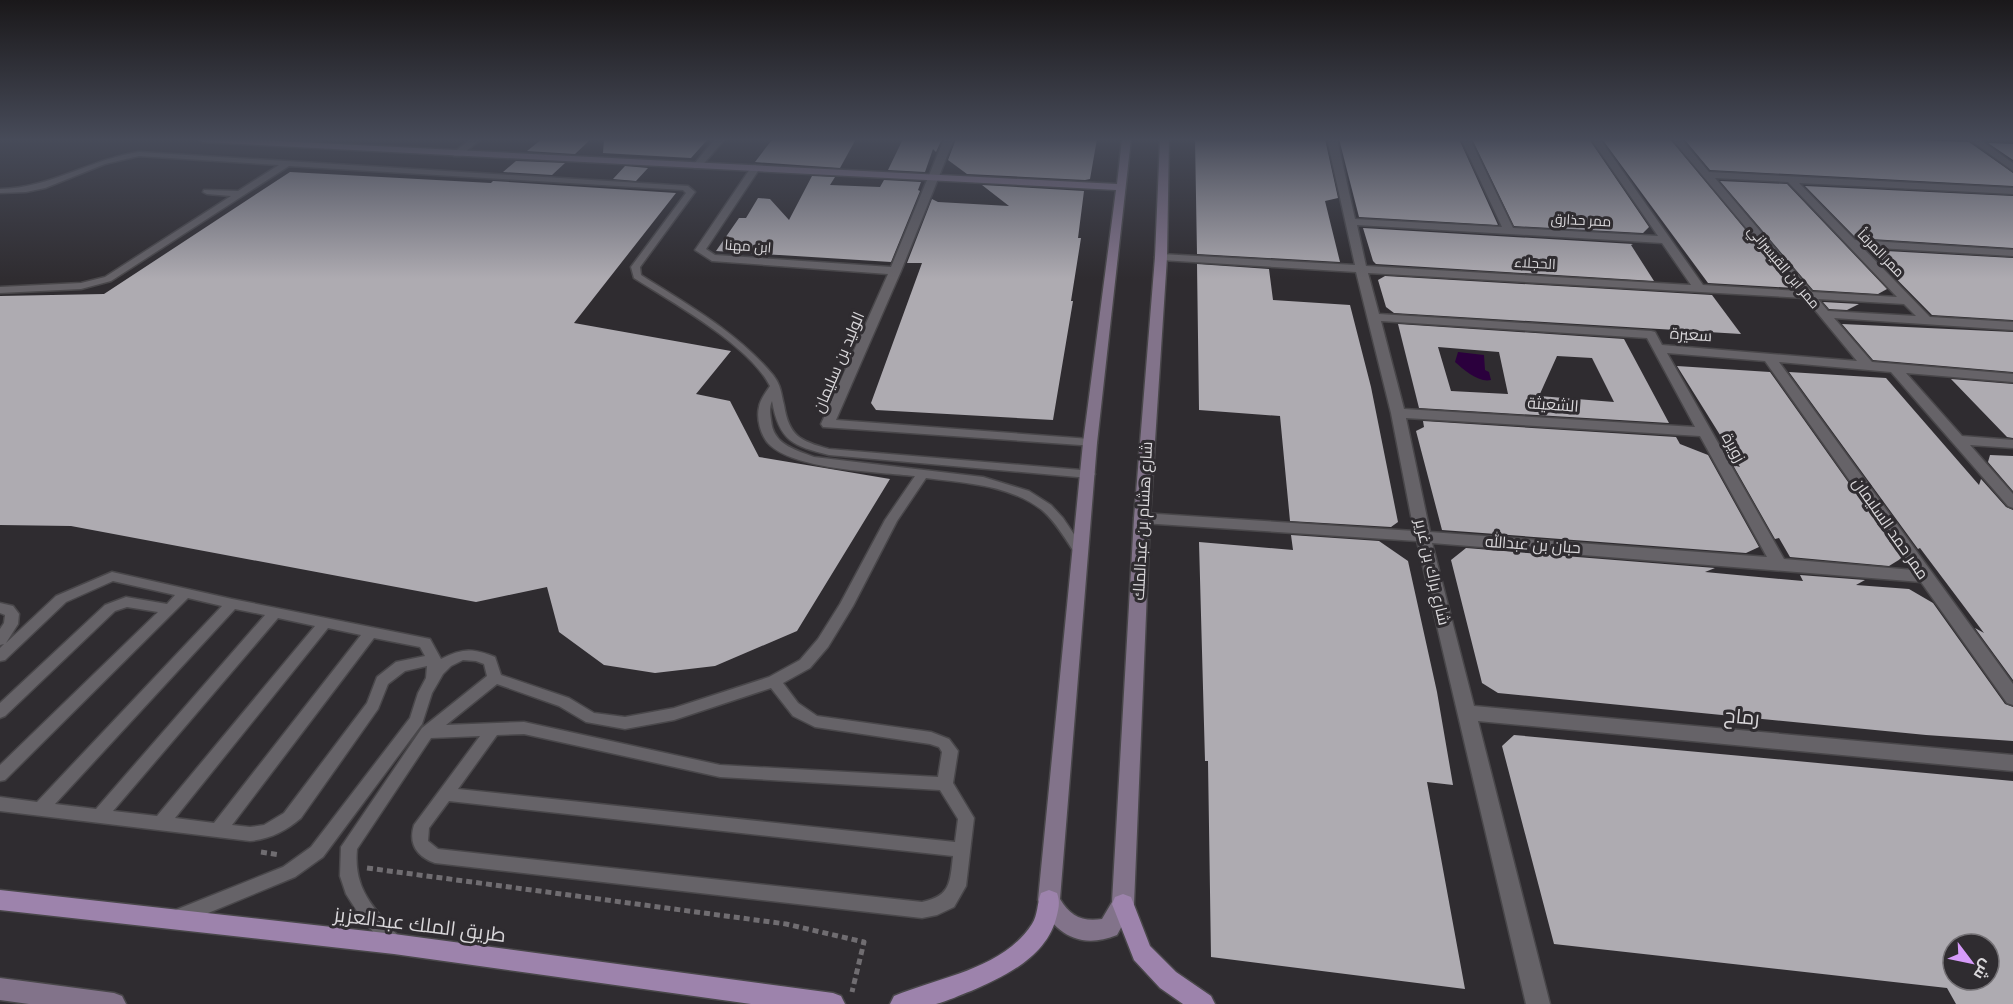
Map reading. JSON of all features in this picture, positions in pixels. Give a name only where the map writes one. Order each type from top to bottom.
[{"type":"main road","name":"طريق الملك عبدالعزيز","points":[[0,900],[394,944],[833,1004]]},
{"type":"main road","points":[[902,1004],[942,991],[1022,952],[1041,930],[1049,900]]},
{"type":"main road","points":[[1123,904],[1142,953],[1168,980],[1203,1004]]},
{"type":"street","name":"ابن مهنا","points":[[743,186],[700,250],[712,258],[895,271]]},
{"type":"street","name":"الوليد بن سليمان","points":[[929,186],[828,424],[1090,443]]},
{"type":"street","points":[[1099,186],[1120,187],[1090,443],[1049,900],[1056,914],[1070,926],[1090,932],[1109,928],[1123,904]]},
{"type":"street","name":"شارع هشام بن عبدالملك","points":[[1123,904],[1142,518],[1161,256],[1163,186]]},
{"type":"street","name":"شارع براك بن غرير","points":[[1343,186],[1398,413],[1423,536],[1538,1004]]},
{"type":"street","points":[[1488,186],[1509,231]]},
{"type":"street","points":[[1628,186],[1699,288]]},
{"type":"street","name":"ممر ابن القيسراني","points":[[1715,186],[1869,368]]},
{"type":"street","name":"ممر المرفأ","points":[[1797,186],[1926,320]]},
{"type":"street","points":[[1909,186],[2013,191]]},
{"type":"street","name":"ممر حذارق","points":[[1351,222],[1666,240]]},
{"type":"street","points":[[1851,243],[2013,253]]},
{"type":"street","name":"الحجلاء","points":[[1161,256],[1907,301]]},
{"type":"street","points":[[1824,314],[2013,326]]},
{"type":"street","name":"سعيرة","points":[[1373,317],[1651,335],[1658,348],[1869,368],[2013,378]]},
{"type":"street","name":"زويرة","points":[[1658,348],[1778,563]]},
{"type":"street","name":"ممر حمد السليمان","points":[[1769,357],[2013,698]]},
{"type":"street","points":[[1896,369],[2013,503]]},
{"type":"street","name":"الشعيثة","points":[[1398,413],[1705,432]]},
{"type":"street","points":[[1958,440],[2013,444]]},
{"type":"street","name":"حبان بن عبدالله","points":[[1142,518],[1423,536],[1778,563],[1925,577]]},
{"type":"street","name":"رماح","points":[[1467,713],[2013,763]]},
{"type":"street","points":[[0,989],[114,1004]]},
{"type":"lane","points":[[0,191],[42,186]]},
{"type":"lane","points":[[0,290],[81,286],[108,279],[252,186]]},
{"type":"lane","points":[[649,186],[685,188],[691,192],[635,267],[637,276],[725,331],[760,365],[775,386],[781,418],[788,436],[802,445],[829,452],[1089,474]]},
{"type":"lane","points":[[207,192],[240,194]]},
{"type":"lane","points":[[775,386],[764,407],[766,430],[774,443],[790,452],[812,460],[983,481],[1025,494],[1047,508],[1059,520],[1080,552]]},
{"type":"lane","points":[[495,678],[564,702],[591,718],[625,723],[674,714],[774,681],[805,664],[823,643],[846,606],[891,520],[923,474]]},
{"type":"lane","points":[[0,656],[61,599],[112,576],[232,604],[425,643],[434,659],[433,678],[417,720],[316,852],[289,872],[173,919]]},
{"type":"lane","points":[[0,775],[187,592]]},
{"type":"lane","points":[[0,711],[110,608],[126,602],[170,609]]},
{"type":"lane","points":[[40,809],[232,604]]},
{"type":"lane","points":[[0,608],[8,609],[12,614],[11,624],[0,640]]},
{"type":"lane","points":[[99,816],[275,613]]},
{"type":"lane","points":[[161,823],[325,623]]},
{"type":"lane","points":[[218,830],[371,632]]},
{"type":"lane","points":[[433,678],[446,662],[462,655],[478,656],[490,661],[495,678]]},
{"type":"lane","points":[[0,804],[218,830],[265,833],[282,825],[295,813],[373,705],[382,681],[401,666],[434,659]]},
{"type":"lane","points":[[394,944],[353,893],[346,865],[349,847],[427,732],[495,678]]},
{"type":"lane","points":[[494,728],[422,825],[418,837],[419,845],[435,856],[910,909],[922,910],[937,907],[948,901],[958,886],[966,818],[963,809],[945,784],[950,751],[944,743],[932,738],[820,723],[808,719],[796,712],[774,681]]},
{"type":"lane","points":[[427,732],[494,728],[545,731],[720,771],[945,784]]},
{"type":"lane","points":[[445,794],[962,850]]},
{"type":"path","points":[[387,871],[786,924],[864,942],[849,1004]]},
{"type":"shaded area","points":[[1458,352],[1484,355],[1485,370],[1489,372],[1491,380],[1477,378],[1455,362]]},
{"type":"building","points":[[269,186],[567,186],[676,193],[574,323],[731,351],[696,394],[730,401],[759,457],[890,479],[797,631],[715,666],[655,673],[604,665],[559,632],[547,587],[476,602],[71,526],[0,525],[0,296],[104,294]]},
{"type":"building","points":[[807,186],[920,186],[918,190],[920,191],[891,262],[716,251],[739,218],[746,218],[758,198],[770,199],[789,220]]},
{"type":"building","points":[[983,186],[1084,191],[1078,238],[1081,238],[1071,301],[1073,301],[1053,420],[876,410],[871,403],[922,263],[907,263],[932,199],[938,202],[1009,206]]},
{"type":"building","points":[[1196,186],[1335,186],[1338,198],[1325,201],[1340,262],[1197,254]]},
{"type":"building","points":[[1351,186],[1480,186],[1498,225],[1359,217]]},
{"type":"building","points":[[1495,186],[1621,186],[1649,227],[1643,233],[1514,226]]},
{"type":"building","points":[[1636,186],[1709,186],[1794,288],[1708,283]]},
{"type":"building","points":[[1724,186],[1789,186],[1887,289],[1878,294],[1813,290]]},
{"type":"building","points":[[1805,186],[2013,196],[2013,248],[1856,238]]},
{"type":"building","points":[[1363,228],[1633,244],[1631,245],[1654,281],[1376,264],[1373,261]]},
{"type":"building","points":[[1868,250],[2013,258],[2013,320],[1932,315]]},
{"type":"building","points":[[1197,264],[1269,269],[1273,300],[1350,305],[1371,387],[1398,522],[1391,527],[1290,521],[1280,416],[1199,410]]},
{"type":"building","points":[[1385,276],[1712,295],[1741,334],[1394,313],[1386,307],[1378,280]]},
{"type":"building","points":[[1823,302],[1859,304],[1847,310],[1829,309]]},
{"type":"building","points":[[1398,324],[1624,339],[1669,423],[1419,408]],"holes":[[[1438,347],[1499,352],[1508,394],[1451,391]],[[1557,356],[1592,358],[1614,402],[1539,396]]]},
{"type":"building","points":[[1842,324],[2013,332],[2013,372],[1873,360]]},
{"type":"building","points":[[1677,366],[1770,372],[1902,558],[1889,566],[1790,557],[1779,538],[1775,539],[1733,465],[1740,467]]},
{"type":"building","points":[[1789,372],[1886,378],[1979,485],[1981,479],[2006,507],[2013,510],[2013,680],[1975,628],[1984,633],[1920,548],[1918,549]]},
{"type":"building","points":[[1951,379],[2013,384],[2013,438],[2007,437]]},
{"type":"building","points":[[1423,421],[1676,437],[1680,444],[1708,455],[1759,547],[1746,553],[1442,530],[1416,431],[1424,427]]},
{"type":"building","points":[[1990,455],[2013,456],[2013,491],[1988,462]]},
{"type":"building","points":[[1291,535],[1379,541],[1408,561],[1437,692],[1453,785],[1427,782],[1465,989],[1211,957],[1208,761],[1205,761],[1199,542],[1293,550]]},
{"type":"building","points":[[1466,548],[1715,568],[1705,572],[1803,581],[1800,575],[1865,580],[1856,585],[1909,589],[1933,603],[2005,704],[2013,707],[2013,741],[1926,735],[1498,693],[1482,683],[1451,560]]},
{"type":"building","points":[[1514,735],[2013,781],[2013,1004],[1956,1004],[1949,992],[2001,992],[2001,932],[1941,932],[1941,987],[1554,944],[1502,746]]}]
